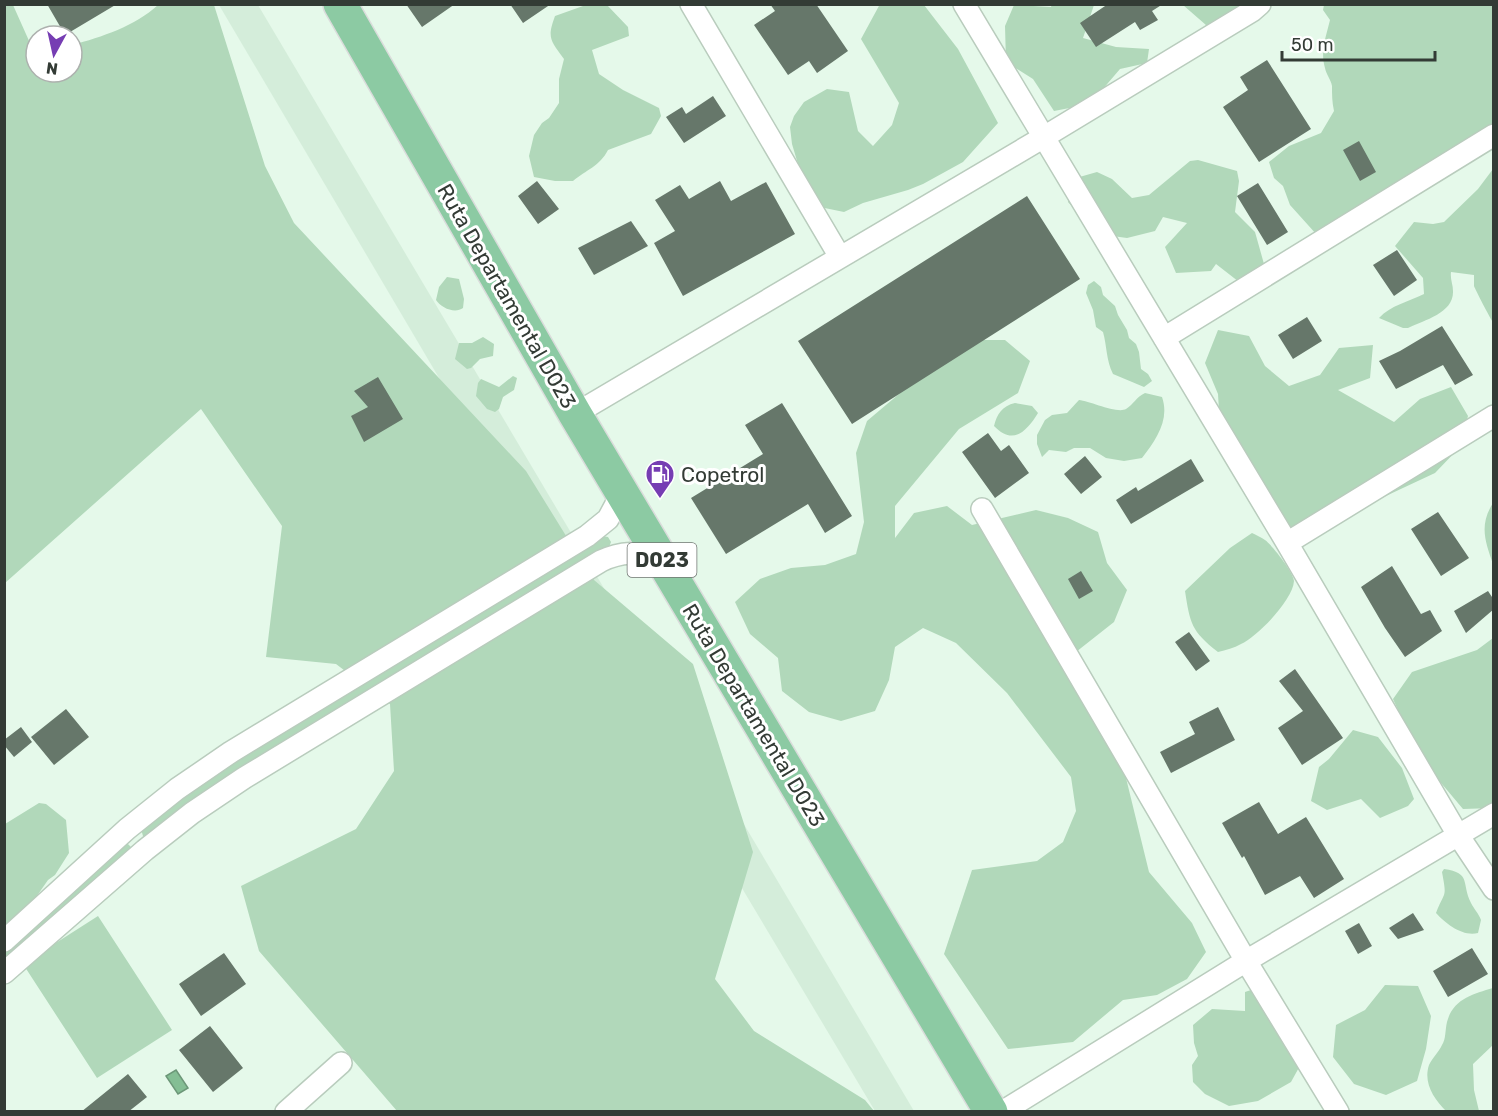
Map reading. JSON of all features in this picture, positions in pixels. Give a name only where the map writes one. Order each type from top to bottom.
[{"type":"main road","name":"Ruta Departamental D023","points":[[340,4],[575,414],[991,1112]]},
{"type":"street","points":[[691,4],[840,258]]},
{"type":"street","points":[[964,4],[1287,543],[1458,835],[1494,890]]},
{"type":"street","points":[[575,414],[1044,137],[1260,4]]},
{"type":"street","points":[[1164,338],[1494,135]]},
{"type":"street","points":[[1287,543],[1494,416]]},
{"type":"street","points":[[4,941],[127,829],[177,789],[231,752],[587,536],[608,519],[622,493]]},
{"type":"street","points":[[982,509],[1246,961],[1338,1112]]},
{"type":"street","points":[[4,973],[145,850],[192,813],[244,778],[601,561],[623,553],[639,552],[660,557]]},
{"type":"street","points":[[1002,1112],[1246,961],[1494,814]]},
{"type":"street","points":[[286,1112],[341,1063]]},
{"type":"shaded area","points":[[880,4],[924,5],[958,49],[998,123],[963,162],[923,184],[863,203],[844,212],[815,206],[806,191],[792,144],[790,127],[794,116],[804,102],[827,89],[849,92],[858,131],[873,146],[892,125],[899,103],[861,39]]},
{"type":"shaded area","points":[[1052,4],[1094,5],[1083,38],[1116,47],[1149,49],[1147,63],[1120,69],[1090,104],[1054,111],[1033,79],[1006,62],[1005,26],[1014,5],[1051,7]]},
{"type":"shaded area","points":[[5,5],[13,5],[24,30],[24,84],[84,84],[84,41],[129,25],[158,5],[214,5],[265,166],[294,223],[526,471],[576,552],[602,536],[608,537],[611,542],[609,547],[584,563],[594,580],[693,664],[753,852],[715,979],[754,1031],[865,1100],[874,1111],[397,1111],[259,951],[241,886],[356,829],[394,771],[390,704],[372,691],[146,836],[143,836],[141,829],[235,759],[361,683],[336,664],[266,657],[282,526],[201,409],[5,583]]},
{"type":"shaded area","points":[[219,5],[258,5],[914,1111],[875,1111]]},
{"type":"shaded area","points":[[607,5],[628,27],[629,36],[592,50],[599,74],[623,90],[659,108],[661,116],[651,134],[608,150],[597,164],[573,181],[555,181],[534,177],[529,156],[534,135],[559,103],[559,79],[564,59],[551,39],[555,16],[583,6]]},
{"type":"shaded area","points":[[1183,5],[1242,5],[1241,13],[1214,32]]},
{"type":"shaded area","points":[[1324,5],[1493,5],[1493,130],[1317,235],[1290,205],[1283,186],[1274,178],[1269,162],[1289,146],[1321,133],[1334,111],[1332,86],[1323,56],[1330,20],[1323,10]]},
{"type":"shaded area","points":[[1198,160],[1237,171],[1239,181],[1235,212],[1255,232],[1264,264],[1243,285],[1216,264],[1211,271],[1176,273],[1165,247],[1187,223],[1163,217],[1155,231],[1127,238],[1098,234],[1068,202],[1076,178],[1097,172],[1112,179],[1132,198],[1149,195],[1190,161]]},
{"type":"shaded area","points":[[1493,169],[1493,322],[1474,286],[1474,275],[1451,272],[1452,299],[1449,305],[1437,315],[1408,328],[1379,318],[1394,307],[1424,294],[1423,278],[1395,246],[1414,222],[1433,224],[1444,222],[1478,189]]},
{"type":"shaded area","points":[[447,277],[459,279],[464,299],[463,308],[460,310],[448,309],[436,300],[439,287]]},
{"type":"shaded area","points":[[1094,281],[1101,287],[1103,295],[1115,306],[1129,338],[1136,344],[1141,369],[1152,381],[1144,387],[1113,374],[1103,332],[1096,327],[1093,310],[1086,293],[1088,285]]},
{"type":"shaded area","points":[[1218,330],[1249,336],[1265,366],[1289,386],[1320,375],[1339,348],[1373,345],[1370,378],[1338,390],[1394,422],[1420,399],[1451,387],[1468,416],[1459,448],[1435,473],[1302,539],[1269,526],[1220,428],[1218,394],[1205,363]]},
{"type":"shaded area","points":[[483,337],[494,344],[493,356],[480,359],[467,369],[455,359],[459,343],[472,343]]},
{"type":"shaded area","points":[[973,340],[1005,340],[1030,361],[1018,393],[959,429],[895,506],[895,538],[914,513],[947,506],[972,525],[1036,510],[1068,518],[1098,532],[1107,563],[1127,590],[1114,622],[1062,663],[1081,689],[1126,778],[1149,872],[1192,923],[1206,952],[1187,979],[1157,995],[1123,1000],[1073,1042],[1008,1049],[944,954],[972,870],[1037,861],[1063,842],[1076,811],[1071,777],[1007,693],[956,643],[923,628],[895,647],[889,680],[875,711],[841,721],[809,712],[782,691],[778,658],[750,634],[735,602],[760,579],[791,568],[825,565],[856,554],[864,522],[856,453],[867,421],[944,356]]},
{"type":"shaded area","points":[[513,376],[517,378],[514,390],[503,397],[499,409],[495,412],[487,409],[476,396],[481,379],[499,387]]},
{"type":"shaded area","points":[[1145,393],[1162,397],[1164,414],[1157,437],[1142,458],[1124,461],[1106,458],[1090,448],[1074,448],[1066,452],[1049,450],[1042,457],[1037,444],[1037,435],[1045,420],[1052,415],[1067,413],[1079,400],[1122,410]]},
{"type":"shaded area","points":[[1015,403],[1032,406],[1038,413],[1019,434],[1007,435],[994,426],[1001,411]]},
{"type":"shaded area","points":[[1493,503],[1493,564],[1486,540],[1485,526]]},
{"type":"shaded area","points":[[1252,533],[1265,540],[1282,559],[1293,577],[1292,589],[1273,617],[1256,634],[1230,649],[1218,652],[1202,638],[1193,626],[1185,591],[1230,548]]},
{"type":"shaded area","points":[[1493,638],[1493,808],[1463,809],[1420,758],[1393,699],[1412,672],[1477,650]]},
{"type":"shaded area","points":[[1353,730],[1378,737],[1402,768],[1414,799],[1408,806],[1380,818],[1361,799],[1327,810],[1311,801],[1319,767],[1329,759]]},
{"type":"shaded area","points":[[39,803],[46,804],[66,820],[69,853],[27,910],[5,928],[5,824]]},
{"type":"shaded area","points":[[126,842],[131,847],[130,851],[5,963],[5,950]]},
{"type":"shaded area","points":[[1444,869],[1462,876],[1471,903],[1481,920],[1478,933],[1461,931],[1436,913],[1444,894],[1442,872]]},
{"type":"shaded area","points":[[98,916],[172,1030],[97,1078],[23,964]]},
{"type":"shaded area","points":[[1385,985],[1418,986],[1431,1016],[1426,1049],[1417,1081],[1386,1095],[1354,1084],[1333,1057],[1336,1025],[1365,1010]]},
{"type":"shaded area","points":[[1493,988],[1493,1045],[1473,1064],[1474,1090],[1479,1111],[1446,1111],[1431,1090],[1427,1078],[1429,1065],[1443,1043],[1447,1022],[1454,1008],[1471,995]]},
{"type":"shaded area","points":[[1251,990],[1281,1024],[1284,1046],[1302,1062],[1291,1082],[1258,1101],[1229,1106],[1205,1094],[1193,1082],[1192,1065],[1198,1056],[1194,1043],[1193,1025],[1212,1009],[1245,1011],[1245,992]]},
{"type":"shaded area","points":[[176,1070],[188,1088],[178,1094],[166,1076]]},
{"type":"building","points":[[47,4],[117,4],[83,24],[59,24]]},
{"type":"building","points":[[406,4],[455,4],[422,27]]},
{"type":"building","points":[[510,4],[551,4],[523,23]]},
{"type":"building","points":[[770,4],[816,4],[848,51],[817,73],[809,61],[788,75],[754,25],[775,11]]},
{"type":"building","points":[[1108,4],[1163,4],[1152,11],[1158,20],[1140,30],[1135,22],[1096,47],[1080,23]]},
{"type":"building","points":[[1267,60],[1311,129],[1259,162],[1223,107],[1248,90],[1240,77]]},
{"type":"building","points":[[713,96],[726,116],[684,143],[666,117],[682,107],[686,114]]},
{"type":"building","points":[[1359,141],[1376,172],[1360,181],[1343,150]]},
{"type":"building","points":[[537,181],[559,209],[538,224],[518,196]]},
{"type":"building","points":[[720,181],[731,201],[766,182],[795,234],[683,296],[654,243],[675,231],[655,200],[680,185],[689,199]]},
{"type":"building","points":[[1258,183],[1288,232],[1267,245],[1237,196]]},
{"type":"building","points":[[1027,196],[1080,279],[852,424],[798,341]]},
{"type":"building","points":[[631,221],[648,246],[594,275],[578,248]]},
{"type":"building","points":[[1397,250],[1417,280],[1394,296],[1373,265]]},
{"type":"building","points":[[1307,317],[1322,341],[1293,359],[1278,335]]},
{"type":"building","points":[[1442,326],[1473,375],[1455,385],[1443,365],[1396,389],[1379,361]]},
{"type":"building","points":[[378,377],[403,419],[364,442],[351,416],[368,407],[354,391]]},
{"type":"building","points":[[782,403],[852,516],[825,533],[808,504],[726,554],[691,498],[763,454],[745,425]]},
{"type":"building","points":[[988,433],[1001,451],[1009,445],[1029,473],[995,498],[962,452]]},
{"type":"building","points":[[1085,456],[1102,477],[1081,494],[1064,474]]},
{"type":"building","points":[[1191,459],[1204,481],[1131,524],[1116,500],[1136,487],[1138,491]]},
{"type":"building","points":[[1438,512],[1469,558],[1441,576],[1411,529]]},
{"type":"building","points":[[1392,566],[1421,614],[1430,610],[1442,631],[1405,657],[1361,587]]},
{"type":"building","points":[[1081,571],[1093,591],[1079,599],[1068,579]]},
{"type":"building","points":[[1488,591],[1494,600],[1494,609],[1466,633],[1454,611]]},
{"type":"building","points":[[1189,632],[1210,661],[1196,671],[1175,642]]},
{"type":"building","points":[[1295,669],[1343,738],[1302,765],[1278,728],[1303,711],[1279,681]]},
{"type":"building","points":[[1218,707],[1235,740],[1171,773],[1160,752],[1195,734],[1189,722]]},
{"type":"building","points":[[66,709],[89,737],[54,765],[31,737]]},
{"type":"building","points":[[21,727],[32,742],[14,757],[4,745],[4,740]]},
{"type":"building","points":[[1259,802],[1278,834],[1306,817],[1344,879],[1314,898],[1300,876],[1265,895],[1244,856],[1242,858],[1222,823]]},
{"type":"building","points":[[1413,913],[1424,930],[1398,939],[1389,928]]},
{"type":"building","points":[[1359,923],[1372,946],[1358,954],[1345,931]]},
{"type":"building","points":[[1472,948],[1488,974],[1448,997],[1433,971]]},
{"type":"building","points":[[224,953],[246,984],[201,1016],[179,984]]},
{"type":"building","points":[[210,1026],[243,1068],[213,1092],[179,1050]]},
{"type":"building","points":[[128,1074],[147,1097],[128,1112],[81,1112]]},
{"type":"place","name":"Copetrol","points":[[660,500]]}]
